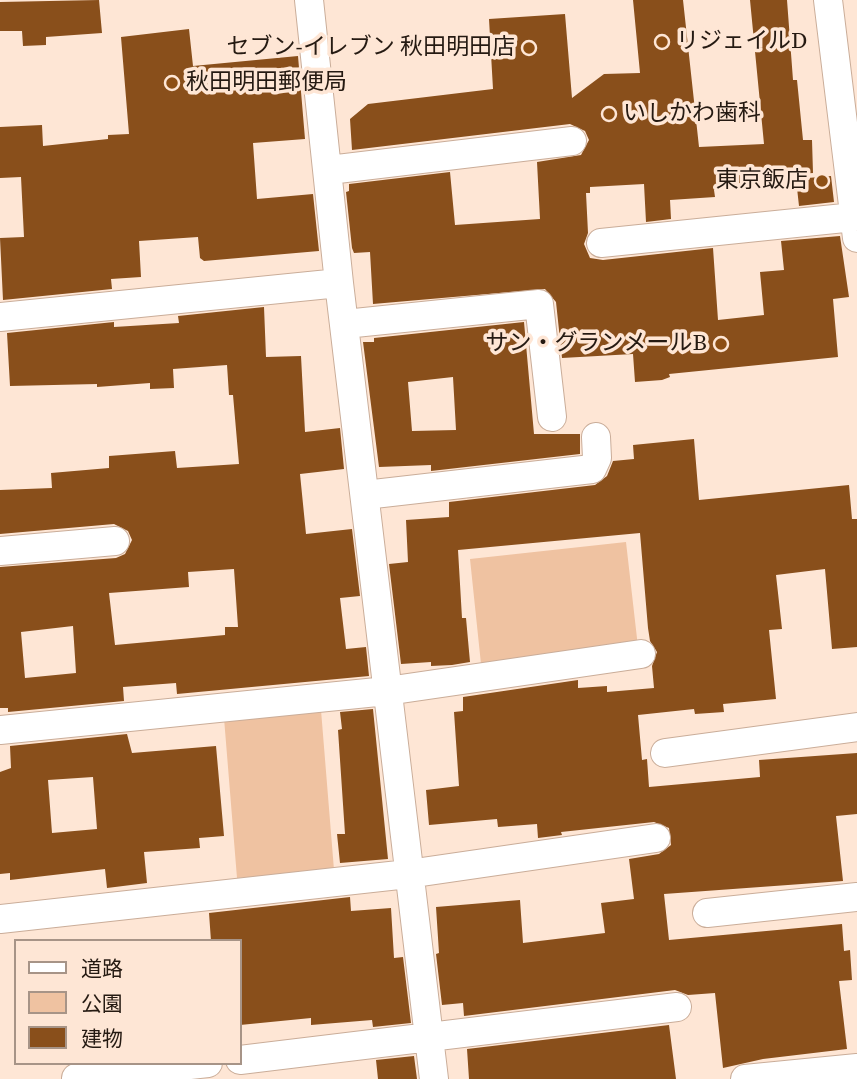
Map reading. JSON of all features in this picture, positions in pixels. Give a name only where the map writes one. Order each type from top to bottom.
[{"type":"street","points":[[309,0],[339,283],[434,1079]]},
{"type":"street","points":[[601,243],[856,227],[851,131],[828,0]]},
{"type":"street","points":[[329,170],[572,141]]},
{"type":"street","points":[[0,317],[339,283]]},
{"type":"street","points":[[345,324],[539,304],[552,417]]},
{"type":"street","points":[[365,495],[592,470],[597,458],[596,438]]},
{"type":"street","points":[[0,551],[115,541]]},
{"type":"street","points":[[0,730],[387,691],[641,654]]},
{"type":"street","points":[[665,753],[857,727]]},
{"type":"street","points":[[0,919],[408,874],[656,838]]},
{"type":"street","points":[[707,913],[857,897]]},
{"type":"street","points":[[242,1060],[677,1007]]},
{"type":"street","points":[[76,1078],[190,1065]]},
{"type":"street","points":[[744,1079],[857,1068]]},
{"type":"green space","points":[[626,542],[638,647],[481,664],[470,559]]},
{"type":"green space","points":[[321,710],[334,870],[237,878],[224,718]]},
{"type":"building","points":[[99,0],[102,33],[46,37],[46,45],[23,46],[22,31],[0,31],[0,2]]},
{"type":"building","points":[[633,0],[683,0],[699,147],[764,144],[750,0],[787,0],[793,80],[797,80],[803,140],[812,140],[813,173],[751,177],[752,189],[714,190],[715,197],[670,200],[671,219],[646,222],[644,184],[590,187],[590,193],[586,193],[588,233],[584,244],[590,258],[603,260],[713,248],[718,320],[764,315],[760,272],[784,270],[781,241],[840,236],[849,297],[833,299],[838,357],[669,374],[670,377],[662,380],[635,382],[633,354],[562,358],[556,302],[545,289],[373,304],[370,252],[354,253],[352,248],[346,192],[349,191],[349,184],[450,172],[455,225],[540,219],[537,162],[581,155],[589,140],[585,131],[570,124],[352,150],[350,119],[368,104],[493,89],[489,19],[565,14],[572,98],[604,74],[640,73]]},
{"type":"building","points":[[189,29],[193,66],[298,56],[305,139],[253,143],[257,199],[313,194],[319,251],[204,261],[200,258],[198,237],[139,241],[141,277],[111,279],[112,289],[3,300],[0,238],[24,237],[21,177],[0,178],[0,127],[42,125],[43,146],[129,134],[121,37]]},
{"type":"building","points":[[831,176],[834,202],[799,206],[796,179]]},
{"type":"building","points":[[264,307],[266,357],[301,356],[305,432],[340,428],[344,469],[300,474],[306,534],[352,529],[360,596],[340,598],[346,649],[366,647],[369,676],[177,694],[176,683],[123,687],[124,701],[8,712],[8,708],[0,708],[0,567],[116,558],[125,554],[132,540],[128,531],[114,524],[0,534],[0,490],[52,488],[51,473],[109,468],[109,456],[175,451],[177,468],[239,464],[233,395],[229,395],[227,365],[173,369],[174,388],[150,389],[150,383],[97,387],[97,384],[10,386],[7,333],[114,322],[114,327],[179,323],[178,316]],"holes":[[[234,569],[238,627],[225,627],[225,635],[115,645],[109,593],[189,587],[188,572]],[[73,626],[76,673],[25,678],[21,632]]]},
{"type":"building","points":[[524,322],[534,434],[580,434],[580,454],[431,471],[431,465],[379,467],[363,342],[374,342],[374,338]],"holes":[[[453,377],[456,430],[412,431],[408,382]]]},
{"type":"building","points":[[694,439],[699,500],[849,485],[852,519],[857,519],[857,647],[832,649],[825,569],[776,575],[782,629],[769,630],[776,699],[723,704],[724,712],[695,714],[694,709],[638,715],[642,760],[647,759],[649,787],[760,777],[759,760],[857,753],[857,814],[836,816],[843,881],[664,894],[669,940],[842,924],[844,951],[850,950],[852,980],[839,981],[847,1049],[763,1059],[723,1068],[715,993],[688,995],[675,990],[464,1016],[463,1003],[442,1005],[436,954],[439,953],[436,907],[520,900],[523,943],[605,933],[601,903],[634,899],[629,859],[659,854],[671,845],[669,828],[654,822],[561,832],[562,835],[538,838],[537,824],[498,827],[497,819],[429,825],[426,790],[459,786],[454,712],[463,711],[463,697],[578,680],[578,688],[607,686],[607,692],[654,688],[652,666],[657,652],[650,641],[648,628],[640,533],[458,550],[462,618],[466,618],[470,662],[452,665],[431,666],[431,662],[401,664],[389,564],[408,562],[406,520],[449,517],[449,502],[595,485],[607,476],[613,461],[634,459],[633,445]]},
{"type":"building","points":[[373,709],[388,859],[340,863],[337,834],[345,834],[338,730],[342,729],[340,712]]},
{"type":"building","points":[[127,734],[132,753],[216,746],[224,836],[199,838],[200,848],[144,852],[147,883],[107,888],[105,869],[10,880],[10,873],[0,874],[0,772],[11,768],[10,746]],"holes":[[[93,777],[97,829],[52,833],[48,780]]]},
{"type":"building","points":[[350,897],[351,911],[391,908],[394,958],[403,957],[411,1023],[373,1027],[372,1020],[311,1025],[311,1018],[242,1025],[242,939],[211,939],[209,913]]},
{"type":"building","points":[[669,1025],[676,1079],[469,1079],[467,1049]]},
{"type":"building","points":[[414,1056],[417,1079],[378,1079],[376,1060]]},
{"type":"place","name":"リジェイルD","points":[[662,42]]},
{"type":"place","name":"セブン-イレブン 秋田明田店","points":[[529,48]]},
{"type":"place","name":"秋田明田郵便局","points":[[172,83]]},
{"type":"place","name":"いしかわ歯科","points":[[609,114]]},
{"type":"place","name":"東京飯店","points":[[822,181]]},
{"type":"place","name":"サン・グランメールB","points":[[721,344]]}]
